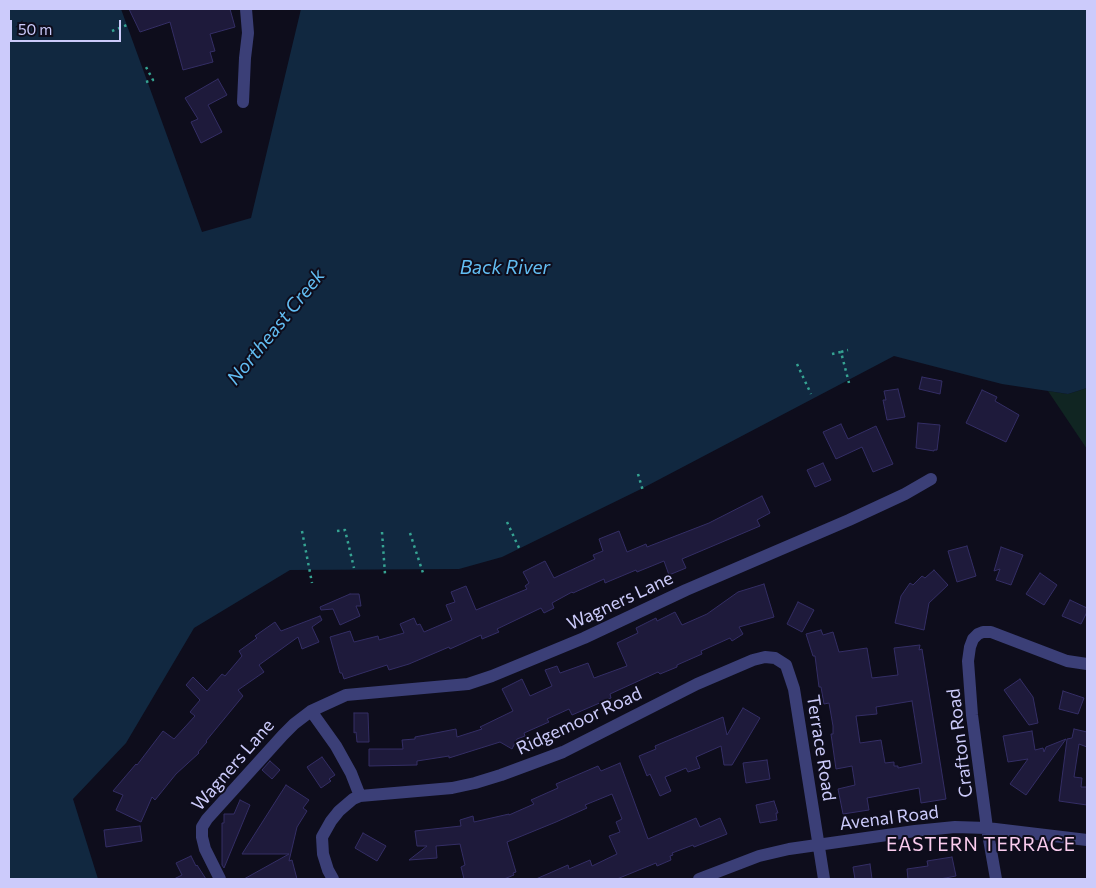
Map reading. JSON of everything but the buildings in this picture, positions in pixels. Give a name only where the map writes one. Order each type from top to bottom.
[{"type":"street","points":[[243,102],[248,33],[246,9]]},
{"type":"street","name":"Wagners Lane","points":[[220,879],[204,849],[202,827],[206,819],[262,756],[294,724],[311,711],[346,695],[468,684],[492,676],[584,638],[686,590],[849,520],[906,494],[930,479]]},
{"type":"street","name":"Crafton Road","points":[[996,879],[972,716],[968,661],[970,646],[978,634],[991,632],[1067,661],[1087,664]]},
{"type":"street","name":"Ridgemoor Road","points":[[360,796],[418,792],[475,784],[563,752],[729,669],[765,657],[775,658]]},
{"type":"street","name":"Terrace Road","points":[[775,658],[786,665],[794,689],[824,879]]},
{"type":"street","points":[[311,711],[336,746],[360,796],[353,799],[339,811],[322,837],[323,854],[333,879]]},
{"type":"street","name":"Avenal Road","points":[[699,879],[759,856],[819,844],[915,831],[987,828],[1087,840]]},
{"type":"path","points":[[112,31],[127,25]]},
{"type":"path","points":[[146,67],[152,80],[146,82]]},
{"type":"path","points":[[832,354],[848,350]]},
{"type":"path","points":[[841,352],[849,383]]},
{"type":"path","points":[[797,364],[811,394]]},
{"type":"path","points":[[638,474],[643,491]]},
{"type":"path","points":[[507,522],[520,550]]},
{"type":"path","points":[[337,531],[346,530],[354,568]]},
{"type":"path","points":[[302,531],[312,583]]},
{"type":"path","points":[[382,532],[385,574]]},
{"type":"path","points":[[410,533],[423,573]]},
{"type":"green space","points":[[1087,388],[1087,449],[1048,391],[1068,394]]},
{"type":"water","name":"Back River","points":[[9,9],[121,9],[202,232],[251,218],[301,9],[1087,9],[1087,388],[1068,394],[1002,384],[894,356],[641,489],[502,557],[459,569],[290,570],[194,628],[126,743],[73,799],[98,879],[9,879]]},
{"type":"district","name":"EASTERN TERRACE","points":[[981,845]]},
{"type":"water label","name":"Northeast Creek","points":[[276,327]]}]
